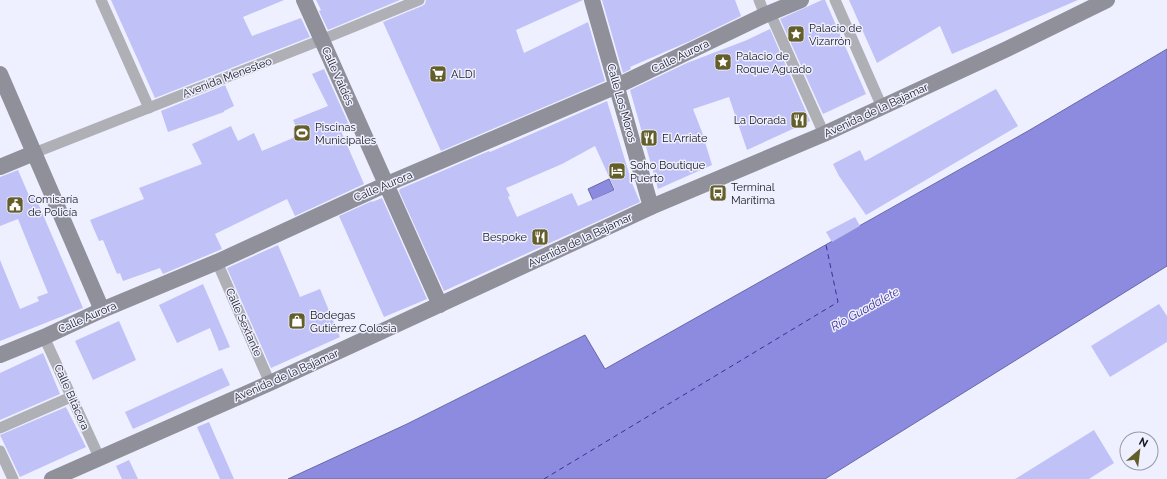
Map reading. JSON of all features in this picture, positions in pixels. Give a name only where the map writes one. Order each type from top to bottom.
[{"type":"street","points":[[100,0],[149,108]]},
{"type":"street","name":"Calle Valdés","points":[[304,0],[440,305]]},
{"type":"street","name":"Avenida Menesteo","points":[[34,153],[419,0]]},
{"type":"street","name":"Calle Los Moros","points":[[592,0],[651,207]]},
{"type":"street","points":[[759,0],[768,14],[824,134]]},
{"type":"street","name":"Calle Aurora","points":[[0,355],[217,262],[387,184],[617,86],[768,14],[801,0]]},
{"type":"street","points":[[835,0],[882,107]]},
{"type":"street","name":"Avenida de la Bajamar","points":[[52,479],[270,383],[651,207],[824,134],[1107,0]]},
{"type":"street","points":[[0,74],[102,310]]},
{"type":"street","points":[[0,167],[34,153]]},
{"type":"street","name":"Calle Sextante","points":[[217,262],[270,383]]},
{"type":"street","name":"Calle Bitácora","points":[[44,337],[99,457]]},
{"type":"street","points":[[0,428],[71,397]]},
{"type":"street","points":[[0,452],[13,479]]},
{"type":"water","name":"Río Guadalete","points":[[1167,49],[1167,266],[825,479],[288,479],[407,424],[585,335],[605,369],[1028,131]]},
{"type":"water","points":[[609,179],[614,190],[593,200],[588,189]]},
{"type":"building","points":[[111,0],[284,0],[243,17],[252,36],[301,18],[310,37],[155,98]]},
{"type":"building","points":[[316,0],[400,0],[328,30],[319,11],[321,10]]},
{"type":"building","points":[[426,0],[583,0],[516,30],[524,53],[588,22],[605,81],[441,151],[383,22],[422,6],[425,4]]},
{"type":"building","points":[[602,0],[735,0],[741,16],[690,41],[630,67],[631,69],[623,73]]},
{"type":"building","points":[[825,0],[866,94],[823,114],[780,19]]},
{"type":"building","points":[[849,0],[1078,0],[952,54],[940,26],[877,63]]},
{"type":"building","points":[[770,29],[810,121],[747,150],[729,97],[693,109],[712,165],[658,189],[630,90],[687,63],[747,40]]},
{"type":"building","points":[[324,69],[350,127],[341,131],[364,184],[295,216],[287,199],[215,234],[222,249],[163,274],[160,268],[123,281],[120,273],[117,274],[103,240],[99,241],[90,220],[144,199],[139,188],[202,164],[192,144],[231,126],[238,141],[254,133],[262,151],[300,135],[293,120],[328,106],[312,74]]},
{"type":"building","points":[[225,85],[234,106],[224,112],[168,132],[161,111]]},
{"type":"building","points":[[996,89],[1018,126],[866,215],[839,176],[833,164],[860,150],[865,161]]},
{"type":"building","points":[[607,101],[632,183],[640,202],[444,291],[399,191],[400,189],[489,151],[490,152]],"holes":[[[595,146],[615,190],[578,206],[572,193],[517,217],[508,197],[510,196],[506,188],[562,164]]]},
{"type":"building","points":[[18,170],[30,198],[35,196],[83,308],[0,341],[0,260],[20,309],[39,301],[37,297],[48,293],[18,219],[0,226],[0,177]]},
{"type":"building","points":[[382,198],[427,299],[384,317],[339,216]]},
{"type":"building","points":[[855,217],[860,226],[832,242],[826,232]]},
{"type":"building","points":[[278,245],[300,297],[320,289],[340,337],[271,368],[227,268]]},
{"type":"building","points":[[203,284],[230,347],[219,351],[210,328],[177,343],[159,305]]},
{"type":"building","points":[[1159,304],[1167,316],[1167,342],[1110,377],[1091,346]]},
{"type":"building","points":[[119,321],[136,360],[93,380],[75,341]]},
{"type":"building","points":[[43,353],[60,394],[0,420],[0,373]]},
{"type":"building","points":[[222,368],[230,385],[133,429],[125,412]]},
{"type":"building","points":[[66,407],[86,447],[20,477],[0,435]]},
{"type":"building","points":[[209,422],[234,479],[220,479],[197,427]]},
{"type":"building","points":[[1094,430],[1114,463],[1089,479],[1015,479]]},
{"type":"building","points":[[129,460],[138,479],[122,479],[116,466]]},
{"type":"ferry route","points":[[544,479],[838,302],[826,245]]},
{"type":"place","name":"Palacio de Vizarrón","points":[[796,34]]},
{"type":"place","name":"Palacio de Roque Aguado","points":[[723,62]]},
{"type":"place","name":"ALDI","points":[[438,74]]},
{"type":"place","name":"La Dorada","points":[[799,120]]},
{"type":"place","name":"Piscinas Municipales","points":[[302,133]]},
{"type":"place","name":"El Arriate","points":[[649,138]]},
{"type":"place","name":"Soho Boutique Puerto","points":[[617,171]]},
{"type":"place","name":"Terminal Marítima","points":[[718,193]]},
{"type":"place","name":"Comisaría de Policía","points":[[15,205]]},
{"type":"place","name":"Bespoke","points":[[540,237]]},
{"type":"place","name":"Bodegas Gutiérrez Colosia","points":[[297,321]]}]
